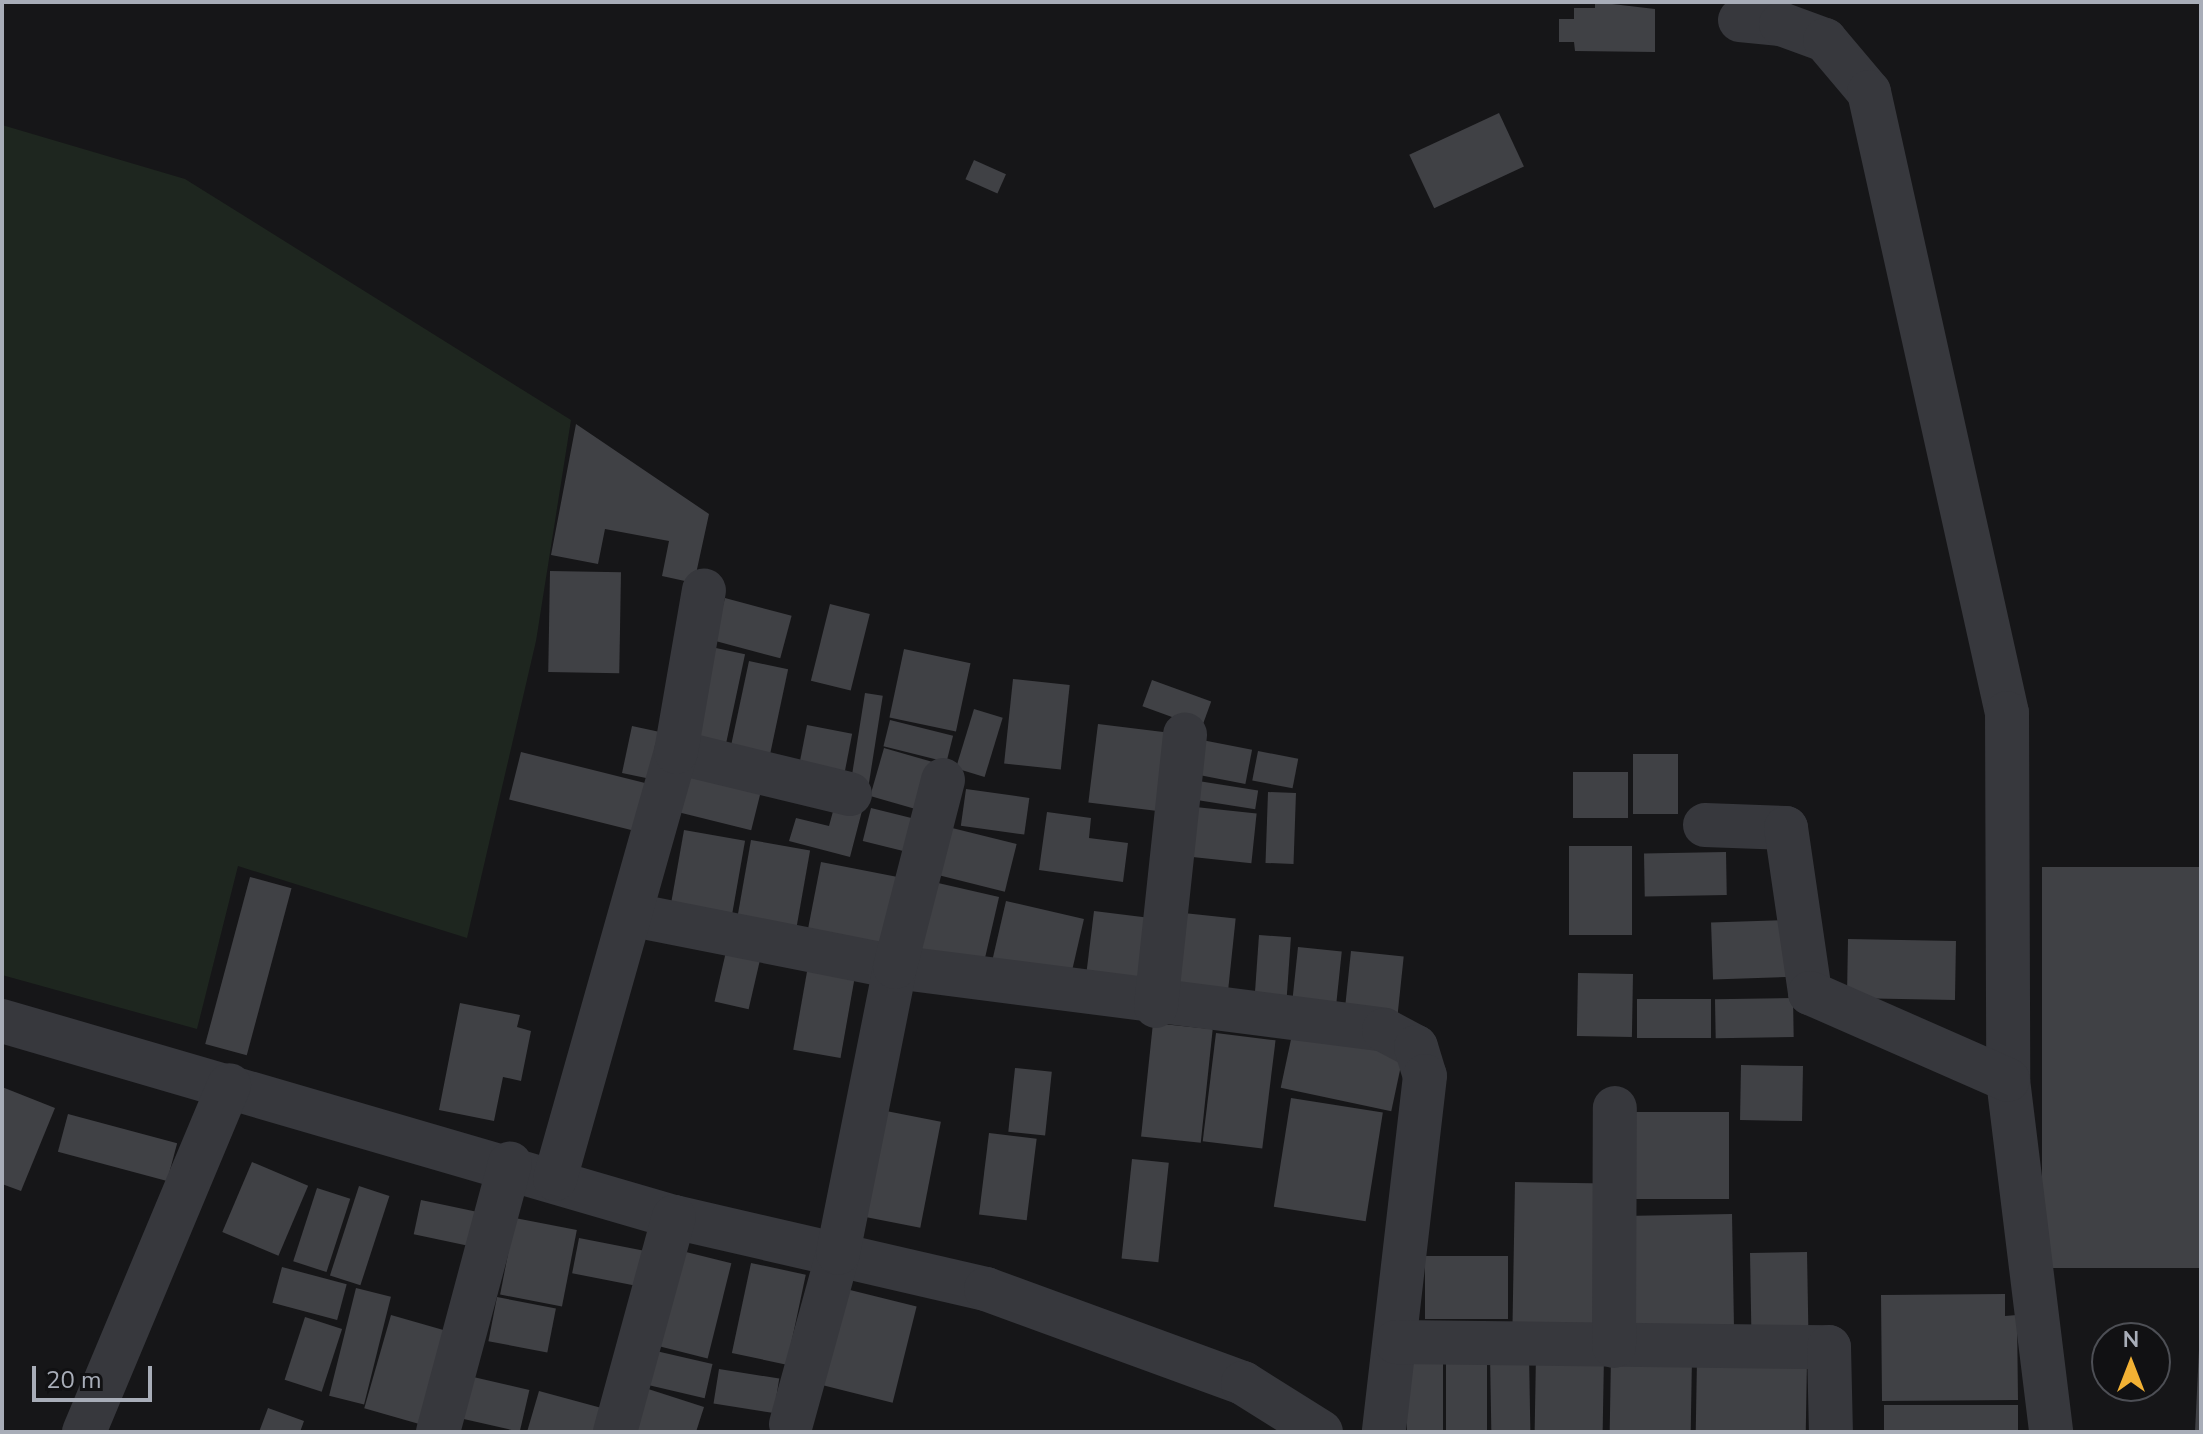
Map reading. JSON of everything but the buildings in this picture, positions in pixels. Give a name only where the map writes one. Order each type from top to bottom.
[{"type":"street","points":[[1722,12],[1781,24],[1825,40],[1869,92],[2007,713],[2008,1080],[2051,1432]]},
{"type":"street","points":[[555,1179],[633,915],[676,752],[704,590]]},
{"type":"street","points":[[1156,1006],[1185,735]]},
{"type":"street","points":[[676,752],[850,794]]},
{"type":"street","points":[[791,1424],[838,1253],[895,967],[943,780]]},
{"type":"street","points":[[1705,825],[1786,828],[1810,993],[2008,1080]]},
{"type":"street","points":[[633,915],[895,967],[1156,1006],[1384,1030],[1416,1047],[1425,1076],[1384,1432]]},
{"type":"street","points":[[2,1021],[510,1164],[674,1217],[986,1289],[1243,1383],[1321,1432]]},
{"type":"street","points":[[84,1432],[229,1085]]},
{"type":"street","points":[[1614,1346],[1615,1108]]},
{"type":"street","points":[[438,1432],[510,1164]]},
{"type":"street","points":[[615,1432],[674,1217]]},
{"type":"street","points":[[1396,1342],[1829,1347],[1831,1432]]},
{"type":"shaded area","points":[[2,125],[185,179],[571,420],[536,641],[467,938],[238,866],[197,1029],[2,975]]}]
